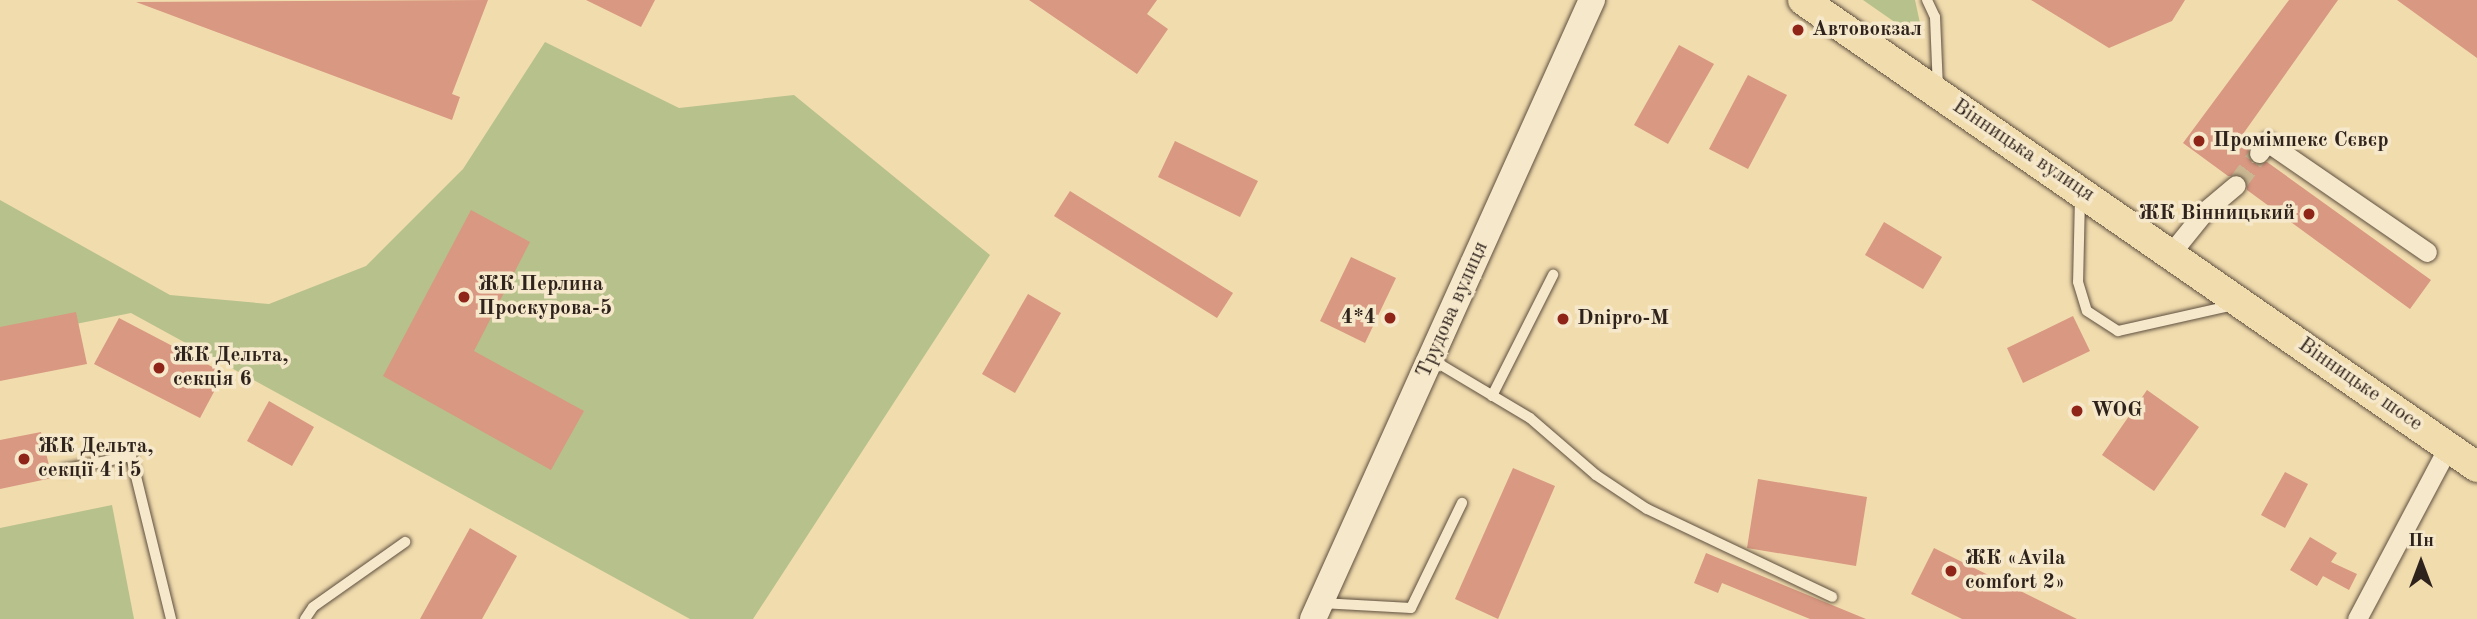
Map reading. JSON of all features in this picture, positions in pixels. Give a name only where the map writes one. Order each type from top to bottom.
[{"type":"main road","name":"Трудова вулиця","points":[[1317,611],[1592,0]]},
{"type":"main road","name":"Вінницька вулиця","points":[[1803,0],[2242,303]]},
{"type":"main road","name":"Вінницьке шосе","points":[[2242,303],[2477,467]]},
{"type":"street","points":[[2259,153],[2267,142],[2427,252]]},
{"type":"street","points":[[2171,253],[2205,211],[2236,185]]},
{"type":"street","points":[[2357,619],[2448,447]]},
{"type":"lane","points":[[1927,0],[1936,27],[1938,92]]},
{"type":"lane","points":[[2080,189],[2078,282],[2087,311],[2118,331],[2242,303]]},
{"type":"lane","points":[[1492,396],[1553,275]]},
{"type":"lane","points":[[1431,358],[1530,418],[1595,475],[1647,509],[1832,597]]},
{"type":"lane","points":[[62,470],[131,456],[172,619]]},
{"type":"lane","points":[[1317,611],[1411,608],[1462,503]]},
{"type":"lane","points":[[305,619],[313,607],[405,542]]},
{"type":"green space","points":[[1863,0],[1915,0],[1920,23],[1909,32]]},
{"type":"green space","points":[[545,42],[679,108],[794,95],[990,255],[753,619],[690,619],[131,313],[0,339],[0,200],[170,295],[269,304],[366,266],[463,169]]},
{"type":"green space","points":[[112,505],[134,619],[0,619],[0,528]]},
{"type":"building","points":[[488,0],[452,94],[460,97],[452,120],[136,2]]},
{"type":"building","points":[[586,0],[655,0],[641,27]]},
{"type":"building","points":[[1029,0],[1157,0],[1147,14],[1168,29],[1137,74]]},
{"type":"building","points":[[2031,0],[2185,0],[2172,21],[2109,48]]},
{"type":"building","name":"ЖК Вінницький","points":[[2289,0],[2338,0],[2238,141],[2248,148],[2252,163],[2267,162],[2431,280],[2410,309],[2247,190],[2245,177],[2228,176],[2183,143]]},
{"type":"building","points":[[2397,0],[2477,0],[2477,58]]},
{"type":"building","points":[[1679,45],[1714,64],[1668,144],[1634,125]]},
{"type":"building","points":[[1748,75],[1787,95],[1748,169],[1709,149]]},
{"type":"building","points":[[1175,141],[1258,181],[1240,217],[1158,177]]},
{"type":"building","points":[[1070,191],[1233,293],[1217,318],[1054,216]]},
{"type":"building","name":"ЖК Перлина Проскурова-5","points":[[471,210],[530,242],[474,351],[584,411],[551,470],[383,376]]},
{"type":"building","points":[[1884,222],[1942,257],[1923,289],[1865,255]]},
{"type":"building","points":[[1351,257],[1396,278],[1365,343],[1320,321]]},
{"type":"building","points":[[1028,294],[1061,313],[1015,393],[982,374]]},
{"type":"building","points":[[76,312],[87,364],[0,381],[0,327]]},
{"type":"building","points":[[2073,316],[2090,351],[2023,383],[2007,348]]},
{"type":"building","name":"ЖК Дельта, секція 6","points":[[119,318],[224,373],[200,418],[94,364]]},
{"type":"building","points":[[2147,390],[2199,427],[2154,491],[2102,455]]},
{"type":"building","points":[[269,401],[314,427],[292,466],[247,441]]},
{"type":"building","name":"ЖК Дельта, секції 4 і 5","points":[[41,432],[52,478],[0,489],[0,440]]},
{"type":"building","points":[[1513,468],[1555,486],[1498,619],[1455,599]]},
{"type":"building","points":[[2285,472],[2308,484],[2285,528],[2261,515]]},
{"type":"building","points":[[1758,479],[1867,497],[1856,566],[1747,548]]},
{"type":"building","points":[[470,528],[517,556],[482,619],[420,619]]},
{"type":"building","points":[[2310,537],[2337,553],[2331,562],[2357,574],[2349,590],[2323,576],[2317,586],[2290,570]]},
{"type":"building","name":"ЖК «Avila comfort 2»","points":[[1934,548],[2077,619],[1962,619],[1911,594]]},
{"type":"building","points":[[1706,553],[1866,619],[1810,619],[1722,583],[1718,593],[1694,583]]},
{"type":"tunnel","points":[[2236,185],[2259,153]]},
{"type":"place","name":"Автовокзал","points":[[1798,30]]},
{"type":"place","name":"Промімпекс Сєвєр","points":[[2199,141]]},
{"type":"place","name":"ЖК Вінницький","points":[[2309,214]]},
{"type":"place","name":"ЖК Перлина Проскурова-5","points":[[464,297]]},
{"type":"place","name":"4*4","points":[[1390,318]]},
{"type":"place","name":"Dnipro-M","points":[[1563,319]]},
{"type":"place","name":"ЖК Дельта, секція 6","points":[[159,368]]},
{"type":"place","name":"WOG","points":[[2077,411]]},
{"type":"place","name":"ЖК Дельта, секції 4 і 5","points":[[24,459]]},
{"type":"place","name":"ЖК «Avila comfort 2»","points":[[1951,571]]}]
